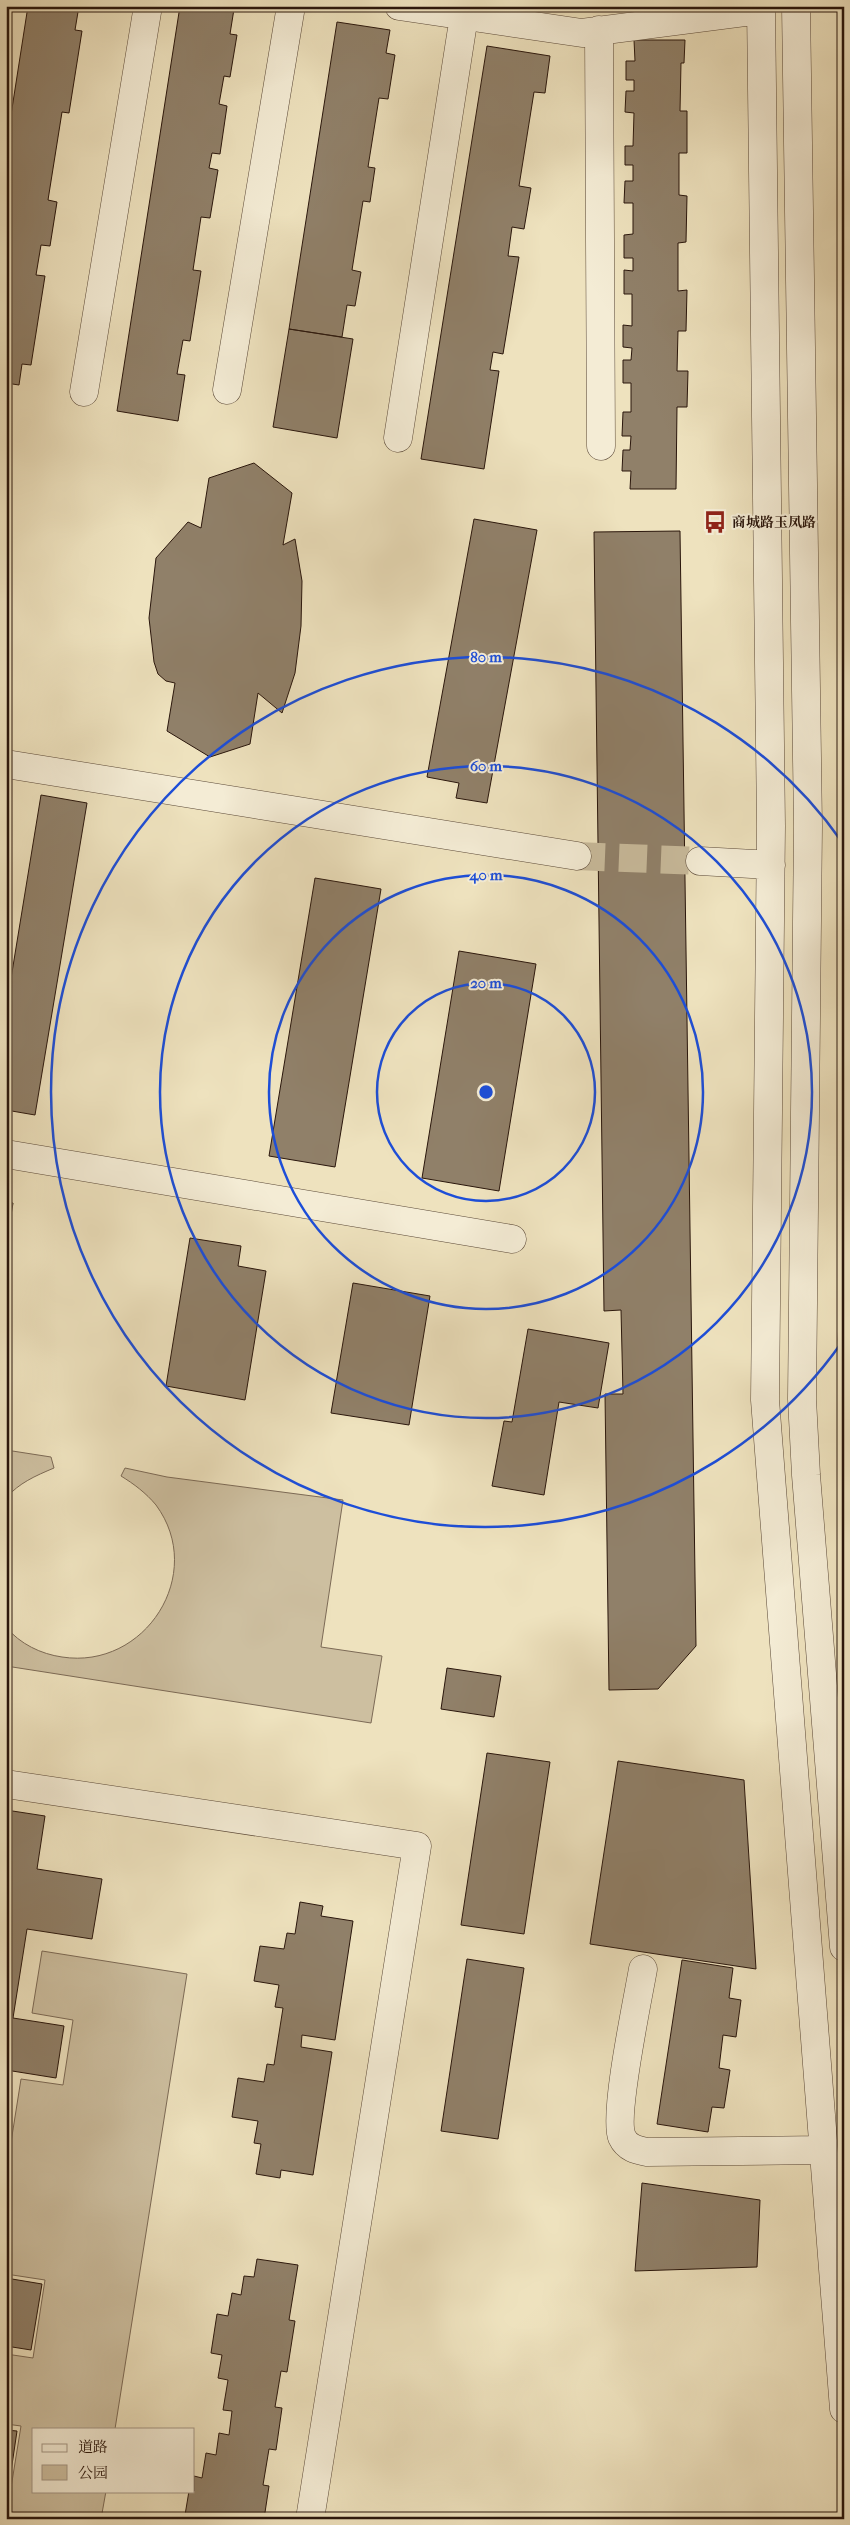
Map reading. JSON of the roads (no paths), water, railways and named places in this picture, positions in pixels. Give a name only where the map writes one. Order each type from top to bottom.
[{"type":"street","points":[[84,392],[148,6]]},
{"type":"street","points":[[227,390],[291,6]]},
{"type":"street","points":[[400,6],[582,33],[760,8],[770,865],[765,1400],[844,2409]]},
{"type":"street","points":[[796,6],[808,826],[802,1399],[806,1475],[844,1947]]},
{"type":"street","points":[[398,438],[464,16]]},
{"type":"street","points":[[598,30],[600,446]]},
{"type":"street","points":[[6,764],[577,856]]},
{"type":"street","points":[[700,862],[770,865]]},
{"type":"street","points":[[6,1154],[512,1239]]},
{"type":"street","points":[[6,1784],[416,1846],[310,2519]]},
{"type":"street","points":[[643,1969],[620,2112],[622,2137],[632,2149],[647,2152],[823,2150]]},
{"type":"tunnel","points":[[577,856],[700,861]]},
{"type":"place","name":"商城路玉凤路","points":[[715,522]]}]
